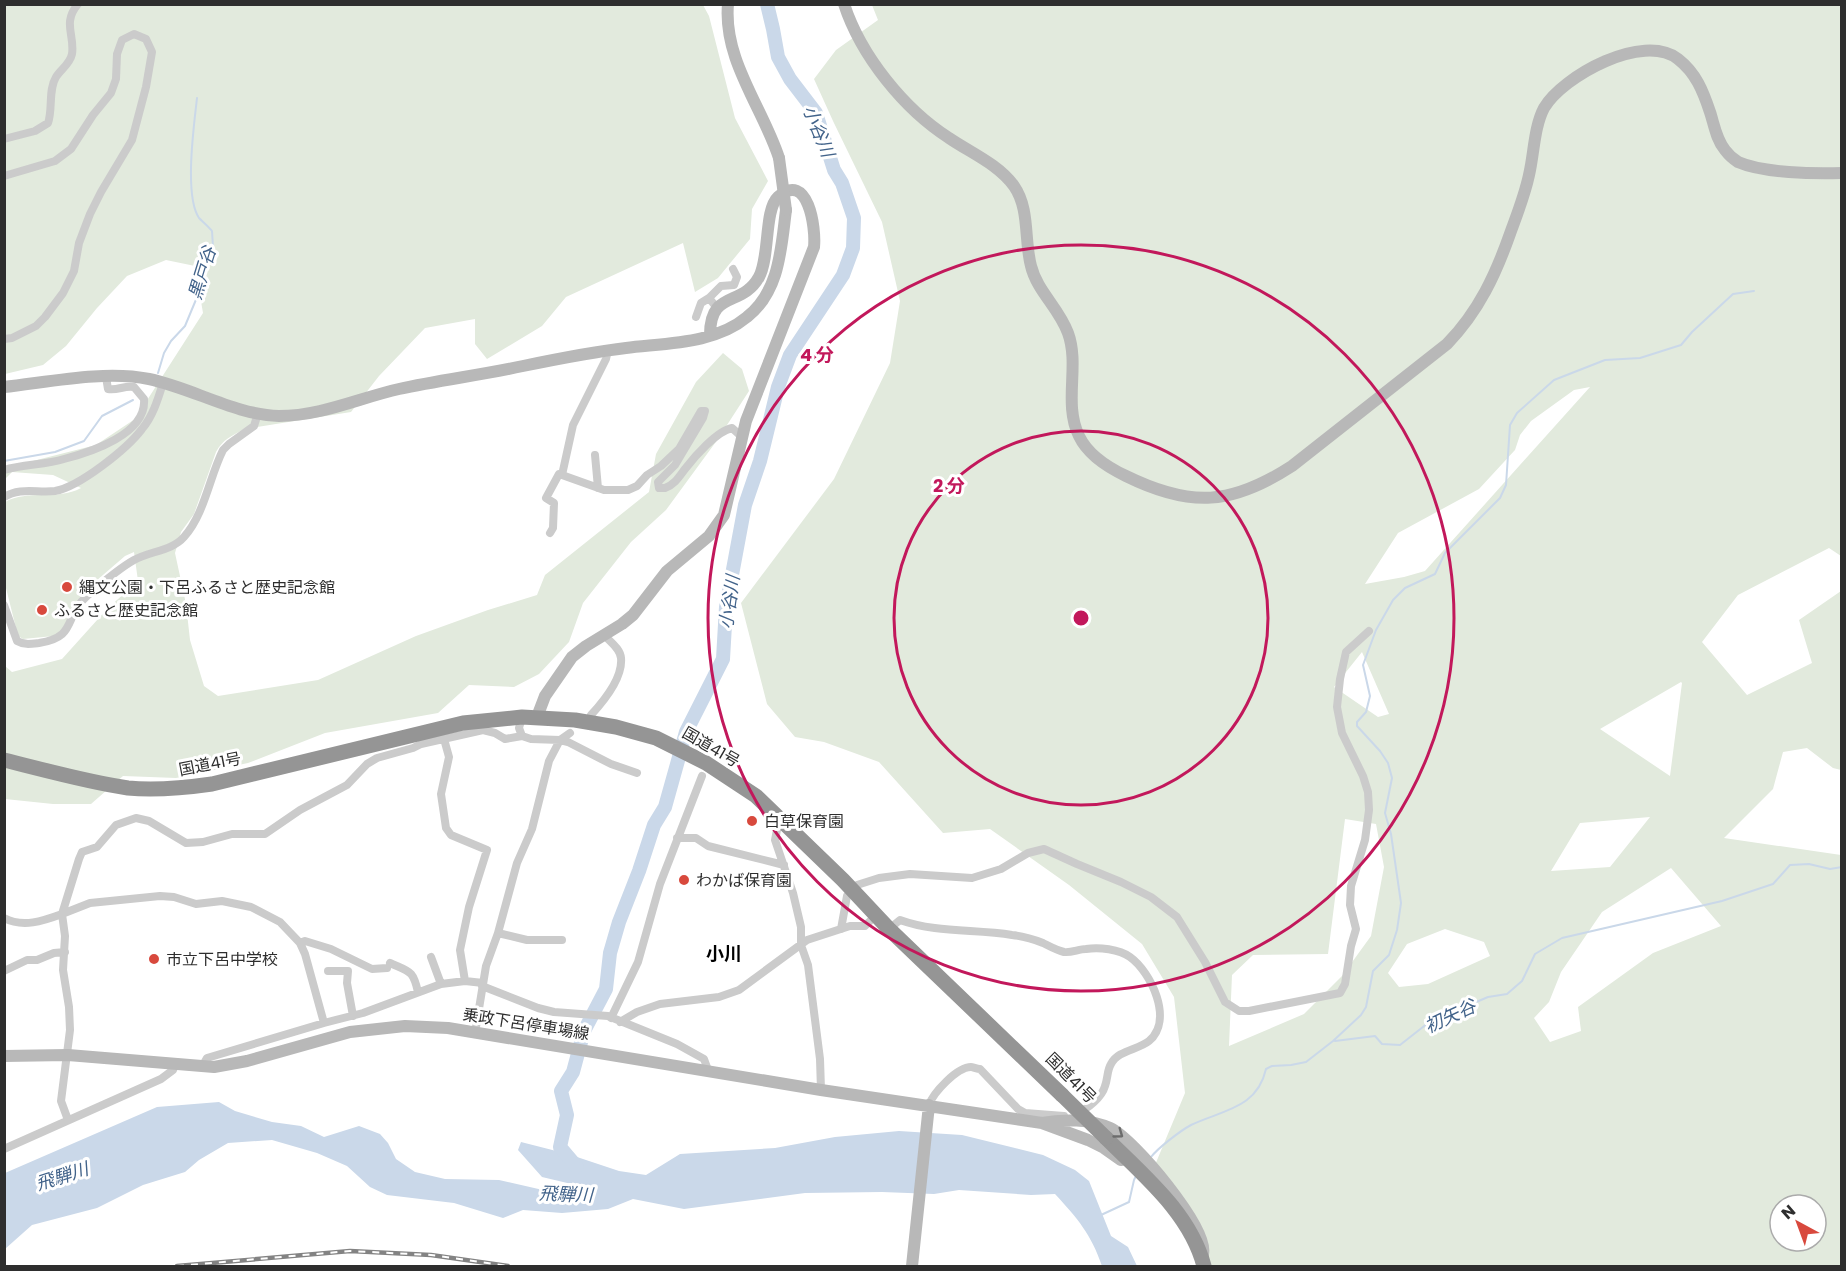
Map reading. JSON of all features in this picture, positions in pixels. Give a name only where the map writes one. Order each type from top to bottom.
[{"type":"highway","name":"国道41号","points":[[4,760],[129,788],[184,788],[212,784],[463,723],[530,717],[616,727],[656,738],[681,749],[728,777],[756,796],[782,820],[889,929],[1139,1171],[1178,1212],[1203,1262]]},
{"type":"street","points":[[4,139],[35,131],[48,123],[52,112],[51,92],[55,79],[68,63],[72,53],[69,27],[72,12],[78,4]]},
{"type":"street","points":[[4,387],[106,377],[129,377],[163,382],[258,413],[288,415],[317,412],[398,390],[608,350],[694,340],[727,329],[745,319],[765,300],[775,277],[786,210],[779,158],[738,65],[728,24],[728,4]]},
{"type":"street","points":[[844,4],[849,21],[879,70],[909,108],[947,137],[998,169],[1016,188],[1024,213],[1028,250],[1034,276],[1061,319],[1071,344],[1072,411],[1079,437],[1097,459],[1109,468],[1148,487],[1193,498],[1222,497],[1240,493],[1275,477],[1292,466],[1457,334],[1478,307],[1502,256],[1525,192],[1543,110],[1567,85],[1614,57],[1637,50],[1656,50],[1674,56],[1683,63],[1702,87],[1723,148],[1737,161],[1764,169],[1842,173]]},
{"type":"street","points":[[4,176],[55,161],[71,149],[93,115],[111,93],[116,79],[117,54],[122,40],[134,34],[146,39],[152,52],[136,130],[90,214],[79,243],[71,280],[41,322],[25,333],[4,339]]},
{"type":"street","points":[[522,736],[519,728],[530,717],[572,657],[633,615],[667,572],[709,536],[724,515],[746,421],[814,247],[813,220],[804,196],[797,191],[791,191],[778,197],[772,206],[764,266],[758,278],[743,294],[713,303],[701,303],[696,317]]},
{"type":"street","points":[[710,335],[713,303],[721,286],[734,285],[737,278],[733,269]]},
{"type":"street","points":[[550,533],[553,528],[554,504],[546,498],[559,474],[562,474],[573,425],[606,359],[608,350]]},
{"type":"street","points":[[4,470],[64,460],[117,439],[133,427],[143,414],[144,399],[134,387],[108,389],[106,377]]},
{"type":"street","points":[[4,497],[12,492],[56,490],[82,479],[117,453],[142,430],[157,403],[163,382]]},
{"type":"street","points":[[562,474],[598,488],[622,490],[637,486],[647,475],[662,466],[678,449],[701,411],[705,411],[704,418],[675,465],[658,482],[659,488],[669,487],[720,433],[732,428],[742,437]]},
{"type":"street","points":[[4,605],[17,641],[28,645],[59,639],[68,628],[78,606],[107,580],[137,558],[173,546],[182,540],[200,510],[223,450],[254,426],[258,413]]},
{"type":"street","points":[[595,455],[598,488]]},
{"type":"street","points":[[856,885],[910,874],[972,878],[1001,869],[1028,853],[1044,849],[1122,882],[1151,897],[1177,917],[1205,962],[1225,1002],[1239,1011],[1340,993],[1345,984],[1356,929],[1350,905],[1350,886],[1365,840],[1369,810],[1368,792],[1363,776],[1342,733],[1336,707],[1346,652],[1369,631]]},
{"type":"street","points":[[591,715],[605,699],[621,658],[618,650],[604,635]]},
{"type":"street","points":[[68,1120],[62,1101],[68,1055],[69,1007],[63,970],[65,952],[62,914],[82,852],[97,847],[109,831],[123,821],[142,818],[186,843],[203,842],[232,834],[265,834],[307,806],[347,785],[376,758],[483,730],[505,739],[522,736],[531,739],[560,740],[610,764],[637,773]]},
{"type":"street","points":[[475,1033],[486,966],[498,933],[517,863],[532,829],[549,761],[560,740],[570,733]]},
{"type":"street","points":[[444,739],[449,757],[441,794],[446,828],[451,835],[487,850],[482,873],[469,907],[460,950],[465,981]]},
{"type":"street","points":[[609,1017],[638,962],[660,884],[702,776]]},
{"type":"street","points":[[782,820],[778,825],[776,840],[793,893],[801,927],[801,945],[808,965],[822,1077],[821,1090]]},
{"type":"street","points":[[677,838],[696,838],[708,846],[784,865]]},
{"type":"street","points":[[4,918],[15,923],[39,922],[90,903],[160,896],[174,897],[196,904],[222,901],[251,906],[270,915],[300,943],[324,1023]]},
{"type":"street","points":[[840,929],[847,896]]},
{"type":"street","points":[[620,1022],[637,1012],[660,1004],[719,997],[739,990],[807,940],[850,926],[865,926],[876,915]]},
{"type":"street","points":[[889,929],[900,920],[914,925],[956,931],[1011,935],[1040,942],[1066,952],[1087,948],[1118,951],[1130,957],[1141,968],[1154,988],[1159,1004],[1160,1020],[1155,1036],[1147,1043],[1122,1054],[1112,1062],[1105,1088],[1097,1099],[1083,1111],[1065,1116],[1025,1113],[1018,1109],[980,1070],[972,1066],[960,1069],[934,1094],[929,1105],[912,1266]]},
{"type":"street","points":[[498,933],[527,940],[562,940]]},
{"type":"street","points":[[300,943],[305,941],[331,949],[372,969],[389,965],[411,973],[418,992]]},
{"type":"street","points":[[4,970],[27,960],[37,960],[54,953],[65,952]]},
{"type":"street","points":[[431,957],[441,984]]},
{"type":"street","points":[[328,971],[348,971],[347,983],[353,1016]]},
{"type":"street","points":[[202,1067],[207,1058],[353,1016],[441,984],[465,981],[482,985],[538,1008],[609,1017],[677,1044],[704,1059],[708,1070]]},
{"type":"street","name":"乗政下呂停車場線","points":[[4,1056],[68,1055],[202,1067],[221,1066],[247,1061],[329,1036],[367,1029],[418,1026],[562,1046],[821,1090],[1042,1122]]},
{"type":"street","points":[[4,1149],[161,1079],[174,1070],[175,1065]]},
{"type":"street","points":[[1042,1122],[1057,1120],[1098,1124],[1111,1128],[1125,1137],[1152,1167],[1200,1233],[1204,1248],[1203,1262]]},
{"type":"street","points":[[1042,1122],[1104,1148],[1135,1171],[1139,1171]]},
{"type":"shaded area","points":[[5,5],[703,5],[709,16],[735,118],[768,181],[752,209],[750,239],[718,278],[695,292],[683,243],[566,297],[542,326],[487,359],[475,344],[475,319],[425,328],[379,376],[351,412],[244,429],[225,441],[216,452],[194,514],[181,532],[175,553],[186,604],[190,640],[204,686],[218,696],[318,680],[416,636],[537,595],[545,575],[649,492],[656,454],[696,382],[723,353],[742,369],[749,391],[718,439],[666,510],[631,542],[583,603],[569,642],[539,674],[514,687],[469,685],[438,713],[325,733],[248,763],[176,778],[123,776],[91,804],[53,804],[5,799],[5,666],[12,672],[62,659],[107,609],[138,581],[134,552],[125,556],[96,581],[71,609],[65,627],[54,636],[23,639],[18,636],[5,584],[5,502],[23,496],[62,494],[81,488],[53,475],[12,472],[5,479],[5,468],[96,445],[135,419],[203,313],[195,266],[166,260],[127,276],[66,346],[43,365],[5,374]]},
{"type":"shaded area","points":[[872,5],[1841,5],[1841,556],[1829,548],[1738,595],[1702,642],[1747,695],[1812,663],[1799,620],[1841,591],[1841,770],[1833,768],[1807,748],[1783,752],[1773,789],[1724,838],[1841,855],[1841,1266],[1211,1266],[1150,1177],[1185,1093],[1174,997],[1142,944],[1069,885],[990,829],[943,833],[879,762],[824,742],[795,737],[767,704],[741,603],[834,479],[890,363],[900,301],[882,222],[814,79],[836,50],[878,20]],"holes":[[[1590,387],[1425,571],[1365,584],[1398,533],[1479,489],[1515,450],[1520,435],[1531,421],[1574,390]],[[1362,652],[1389,714],[1378,717],[1334,687]],[[1681,682],[1682,683],[1670,776],[1600,729]],[[1650,817],[1610,867],[1551,871],[1580,823]],[[1345,819],[1376,824],[1384,867],[1371,936],[1342,976],[1304,1014],[1229,1046],[1232,975],[1253,955],[1328,954]],[[1671,868],[1721,926],[1653,953],[1578,1007],[1581,1031],[1550,1042],[1534,1018],[1549,1002],[1561,972],[1602,912]],[[1445,929],[1484,942],[1490,956],[1428,984],[1399,987],[1388,973],[1407,944]]]},
{"type":"water","name":"飛騨川","points":[[219,1102],[235,1111],[272,1122],[301,1126],[324,1137],[359,1126],[380,1134],[388,1143],[396,1159],[415,1172],[445,1179],[499,1180],[556,1193],[584,1187],[542,1177],[518,1150],[521,1142],[568,1154],[619,1171],[646,1175],[680,1154],[775,1148],[835,1137],[899,1131],[962,1135],[1043,1155],[1075,1170],[1089,1181],[1111,1236],[1128,1247],[1137,1266],[1102,1266],[1083,1227],[1055,1194],[1031,1195],[959,1190],[934,1194],[805,1193],[684,1209],[633,1199],[608,1209],[562,1213],[523,1210],[503,1218],[454,1203],[387,1195],[370,1187],[347,1166],[317,1153],[272,1140],[228,1143],[199,1160],[185,1172],[143,1185],[97,1208],[32,1225],[5,1249],[5,1173],[157,1107]]},
{"type":"waterway","name":"小谷川","points":[[577,1167],[560,1147],[567,1115],[561,1091],[573,1072],[584,1031],[606,989],[610,953],[619,922],[654,825],[665,807],[686,732],[723,659],[726,607],[745,505],[760,461],[778,387],[790,355],[843,275],[853,248],[854,218],[842,183],[834,170],[816,113],[790,79],[778,57],[767,4]]},
{"type":"waterway","name":"黒戸谷","points":[[158,373],[164,353],[171,341],[185,326],[200,290],[203,273],[213,247],[212,231],[199,218],[194,208],[192,194],[191,160],[197,98]]},
{"type":"waterway","points":[[1151,1157],[1181,1131],[1246,1100],[1255,1093],[1266,1069],[1272,1066],[1306,1062],[1333,1041],[1361,1015],[1366,1007],[1373,971],[1389,955],[1397,930],[1401,903],[1391,834],[1385,813],[1392,778],[1388,763],[1380,751],[1357,726],[1357,722],[1366,712],[1370,696],[1363,665],[1376,630],[1393,600],[1405,588],[1435,574],[1445,553],[1500,498],[1506,485],[1510,425],[1517,413],[1554,380],[1605,360],[1640,358],[1681,345],[1733,294],[1754,291]]},
{"type":"waterway","name":"黒戸谷","points":[[4,461],[55,452],[84,441],[102,416],[133,400]]},
{"type":"waterway","name":"初矢谷","points":[[1335,1041],[1375,1036],[1382,1044],[1400,1045],[1428,1023],[1446,1021],[1467,1006],[1488,997],[1507,994],[1522,981],[1535,954],[1562,938],[1722,901],[1773,884],[1790,865],[1809,864],[1830,869],[1842,867]]},
{"type":"waterway","name":"初矢谷","points":[[1101,1215],[1129,1202],[1136,1176]]},
{"type":"railway","points":[[177,1266],[350,1251],[431,1255],[508,1266]]},
{"type":"place","name":"縄文公園・下呂ふるさと歴史記念館","points":[[67,587]]},
{"type":"place","name":"ふるさと歴史記念館","points":[[42,610]]},
{"type":"place","name":"白草保育園","points":[[752,821]]},
{"type":"place","name":"わかば保育園","points":[[684,880]]},
{"type":"place","name":"市立下呂中学校","points":[[154,959]]},
{"type":"district","name":"小川","points":[[724,953]]}]
